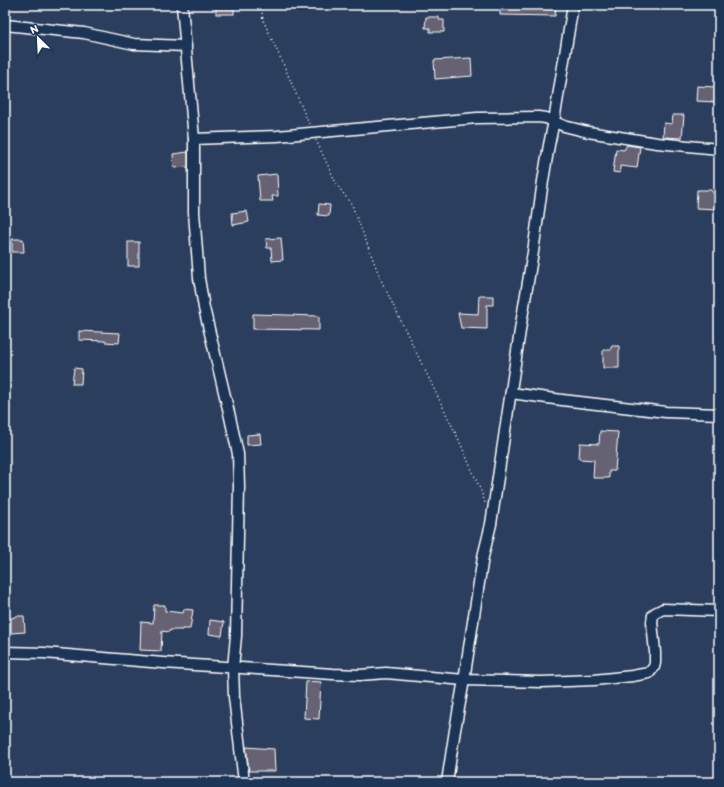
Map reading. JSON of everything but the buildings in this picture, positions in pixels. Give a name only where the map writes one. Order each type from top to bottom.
[{"type":"street","points":[[182,5],[194,139],[194,212],[199,278],[204,308],[238,454],[239,486],[234,697],[244,782]]},
{"type":"street","points":[[447,782],[483,558],[491,524],[543,181],[573,5]]},
{"type":"street","points":[[5,25],[84,33],[134,44],[186,46]]},
{"type":"street","points":[[194,139],[277,136],[477,118],[538,117],[546,118],[571,129],[601,135],[657,143],[719,149]]},
{"type":"street","points":[[510,393],[666,412],[719,414]]},
{"type":"street","points":[[5,652],[44,653],[333,674],[365,675],[386,673],[464,680],[549,682],[594,680],[645,674],[654,667],[655,652],[652,622],[655,612],[669,609],[719,611]]},
{"type":"path","points":[[261,5],[263,20],[286,68],[323,157],[338,185],[352,205],[381,280],[458,438],[481,491],[485,504]]}]
